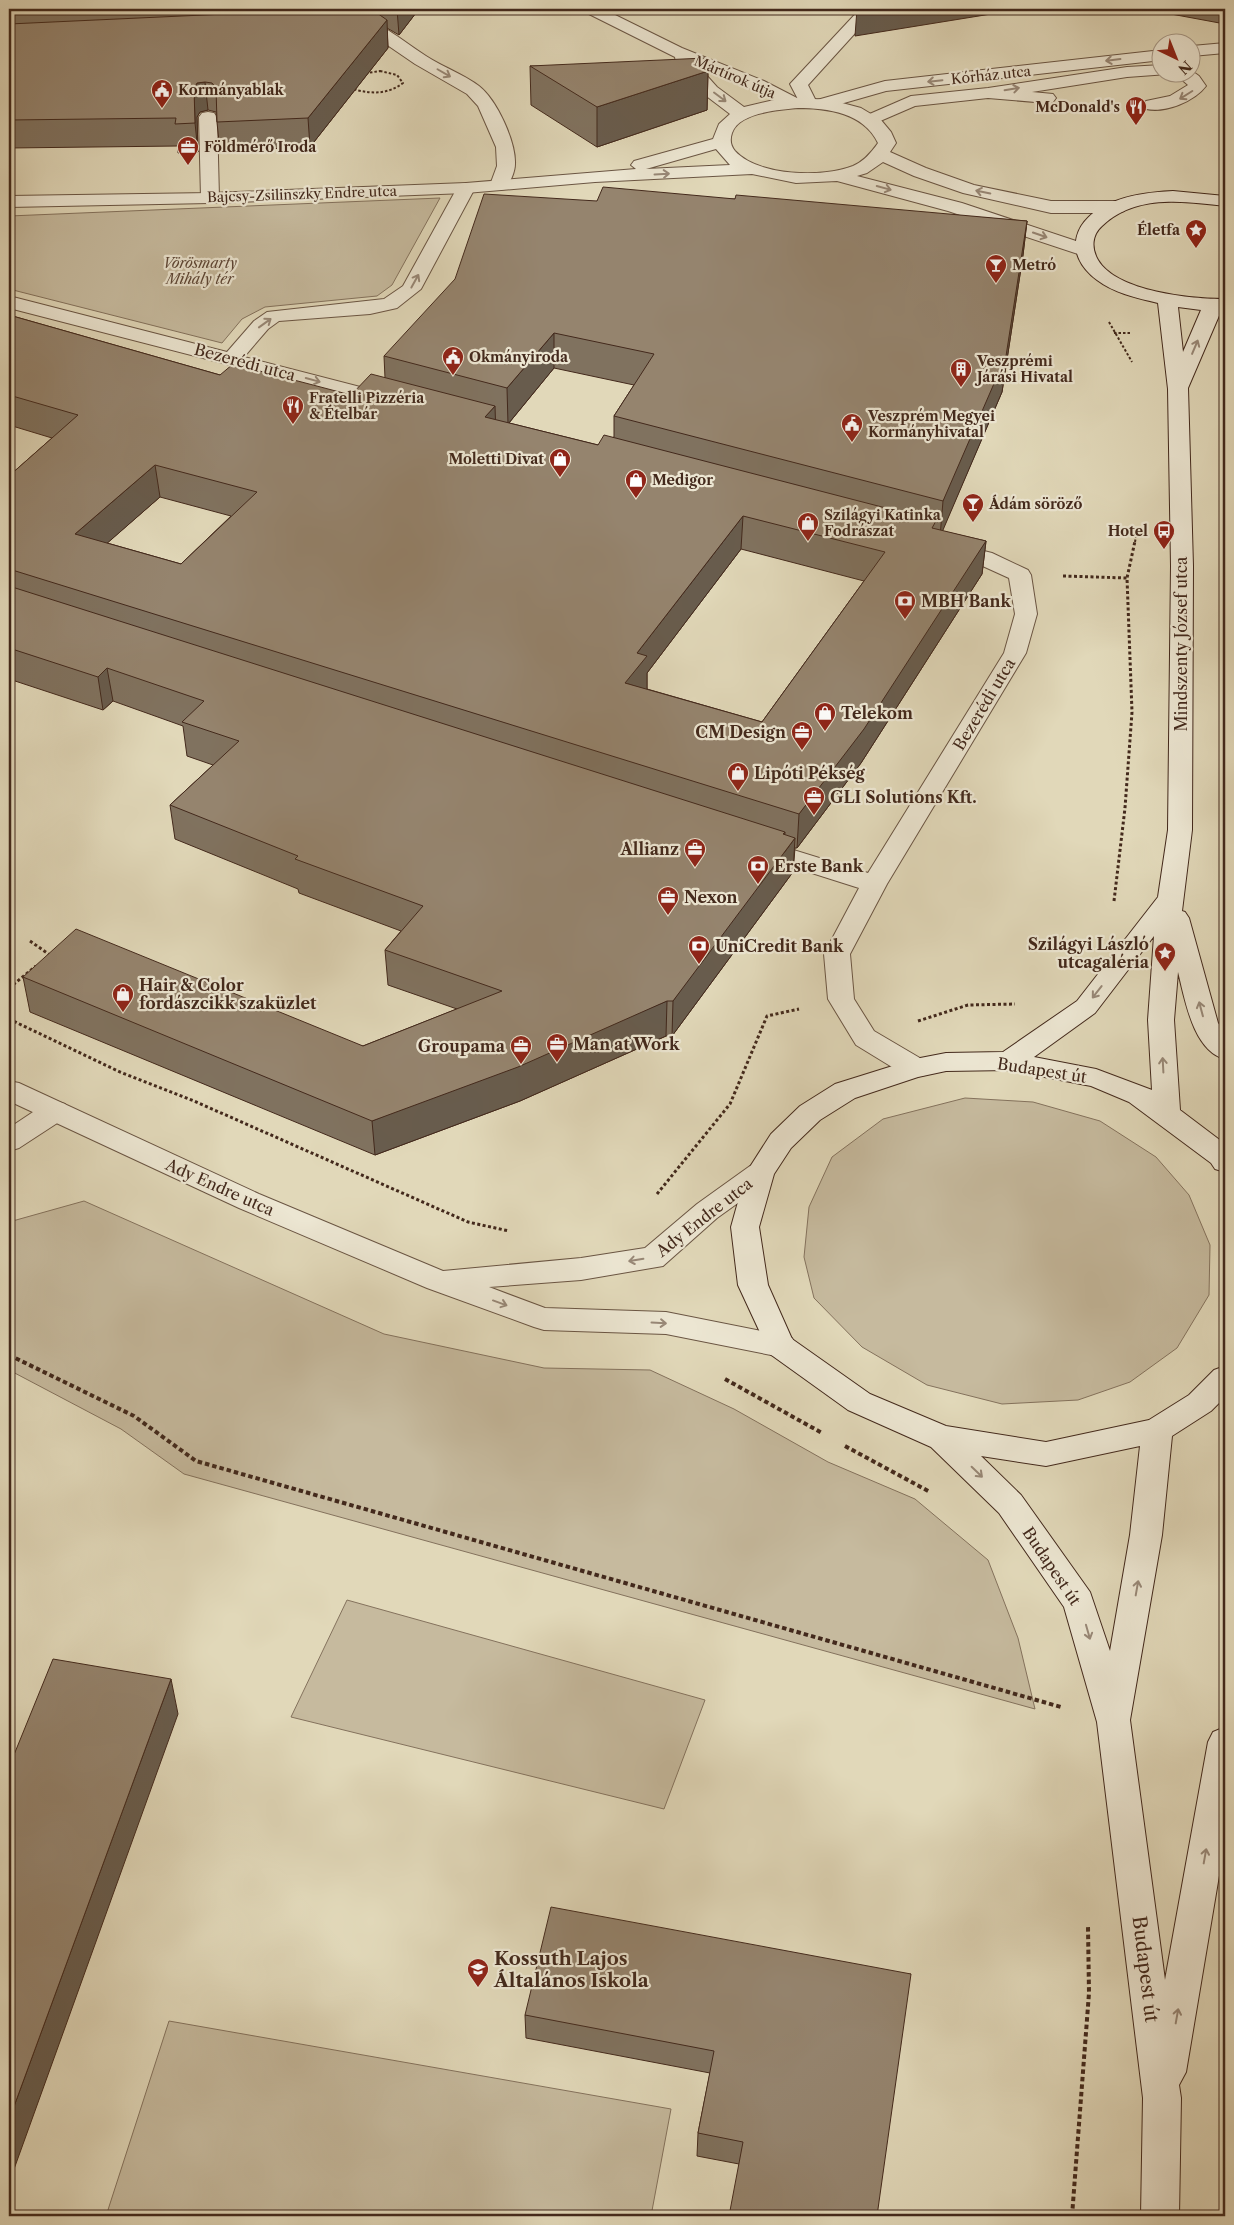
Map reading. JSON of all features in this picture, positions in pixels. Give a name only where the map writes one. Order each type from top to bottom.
[{"type":"street","points":[[332,9],[383,34],[473,90],[486,104],[505,146],[506,166],[499,185]]},
{"type":"street","name":"Mártírok útja","points":[[591,9],[676,52],[808,104]]},
{"type":"street","points":[[808,104],[799,84],[869,9]]},
{"type":"street","points":[[344,32],[383,34]]},
{"type":"street","points":[[1202,50],[1225,48]]},
{"type":"street","name":"Mártírok útja","points":[[676,52],[712,91],[742,114]]},
{"type":"street","name":"Kórház utca","points":[[808,104],[885,86],[1152,56]]},
{"type":"street","points":[[871,120],[910,101],[988,93],[1127,72],[1152,71]]},
{"type":"street","points":[[1152,105],[1178,100],[1197,86],[1194,82]]},
{"type":"street","points":[[988,93],[1047,98]]},
{"type":"street","points":[[808,104],[850,110],[871,120],[883,131],[887,143],[882,155],[864,168],[837,176],[794,178],[753,169],[737,161],[726,152],[721,142],[726,127],[742,114],[774,105],[808,104]]},
{"type":"street","points":[[208,117],[210,198]]},
{"type":"street","name":"Bajcsy-Zsilinszky Endre utca","points":[[595,177],[721,142]]},
{"type":"street","points":[[882,155],[920,172],[969,189],[1052,207],[1117,207],[1143,200],[1173,196],[1205,197],[1225,201]]},
{"type":"street","name":"Bajcsy-Zsilinszky Endre utca","points":[[9,202],[210,198],[466,188],[595,177],[753,169]]},
{"type":"street","points":[[837,176],[955,207],[1084,250]]},
{"type":"street","points":[[232,359],[261,325],[274,316],[370,308],[390,304],[411,289],[466,188]]},
{"type":"street","points":[[1117,207],[1097,219],[1085,234],[1084,250],[1093,266],[1111,280],[1136,292],[1167,301],[1219,306]]},
{"type":"street","name":"Mindszenty József utca","points":[[1167,301],[1178,389],[1182,566],[1180,830],[1170,898],[1161,1020],[1167,1114]]},
{"type":"street","name":"Bezerédi utca","points":[[9,302],[415,407]]},
{"type":"street","name":"Mindszenty József utca","points":[[1178,389],[1219,306]]},
{"type":"street","points":[[926,543],[984,558],[1020,575]]},
{"type":"street","name":"Bezerédi utca","points":[[915,1068],[865,1038],[841,999],[836,954],[874,884],[1015,653],[1026,614],[1020,575]]},
{"type":"street","points":[[740,842],[874,884]]},
{"type":"street","points":[[1170,898],[1205,1025],[1225,1050]]},
{"type":"street","name":"Mindszenty József utca","points":[[1009,1061],[1086,1006],[1170,898]]},
{"type":"street","name":"Budapest út","points":[[1224,1158],[1167,1114],[1138,1095],[1096,1078],[1009,1061],[946,1062],[915,1068],[846,1091],[810,1113],[781,1141],[760,1173],[745,1227],[753,1285],[781,1346],[859,1402],[942,1438],[1046,1454],[1157,1430],[1200,1404],[1225,1378]]},
{"type":"street","name":"Ady Endre utca","points":[[9,1090],[249,1201],[437,1280],[544,1319],[666,1324],[781,1346]]},
{"type":"street","points":[[9,1141],[55,1111]]},
{"type":"street","name":"Ady Endre utca","points":[[437,1280],[581,1269],[653,1258],[707,1211],[760,1173]]},
{"type":"street","name":"Budapest út","points":[[1114,1722],[1146,1535],[1157,1430]]},
{"type":"street","name":"Budapest út","points":[[942,1438],[1010,1504],[1079,1602],[1114,1722],[1162,2098],[1160,2216]]},
{"type":"street","points":[[1162,2098],[1225,1742]]},
{"type":"path","points":[[347,93],[356,90],[374,94],[393,91],[403,83],[397,75],[380,71],[361,74],[352,82],[356,90]]},
{"type":"path","points":[[1107,317],[1134,366]]},
{"type":"path","points":[[1114,902],[1125,808],[1132,712],[1127,578],[1138,528]]},
{"type":"path","points":[[1020,575],[1127,578]]},
{"type":"path","points":[[9,988],[50,955],[30,941]]},
{"type":"path","points":[[655,1196],[730,1104],[767,1016],[841,999]]},
{"type":"path","points":[[865,1038],[968,1005],[1024,1003]]},
{"type":"path","points":[[9,1019],[120,1072],[194,1101],[468,1222],[514,1232]]},
{"type":"path","points":[[9,1355],[134,1416],[196,1461],[1114,1722]]},
{"type":"path","points":[[721,1377],[830,1437]]},
{"type":"path","points":[[838,1442],[934,1495]]},
{"type":"path","points":[[1058,1698],[1063,1715]]},
{"type":"path","points":[[1072,2216],[1089,1993],[1088,1925]]},
{"type":"green space","name":"Vörösmarty Mihály tér","points":[[440,198],[392,285],[377,296],[265,307],[242,319],[222,343],[9,289],[9,216]]},
{"type":"green space","points":[[965,1098],[1033,1102],[1100,1121],[1156,1157],[1189,1195],[1210,1245],[1209,1295],[1177,1348],[1130,1382],[1078,1400],[1002,1404],[927,1385],[862,1347],[814,1298],[804,1257],[809,1207],[832,1157],[883,1119]]},
{"type":"green space","points":[[84,1201],[384,1334],[544,1368],[650,1370],[734,1409],[828,1462],[915,1499],[988,1560],[1018,1638],[1035,1709],[184,1474],[121,1429],[9,1370],[9,1222]]},
{"type":"green space","points":[[347,1600],[705,1700],[664,1809],[291,1717]]},
{"type":"green space","points":[[169,2021],[671,2109],[651,2216],[106,2216]]},
{"type":"building","points":[[312,10],[377,13],[387,20],[308,118],[217,122],[216,88],[212,83],[205,82],[197,83],[194,89],[195,123],[175,124],[176,118],[9,120],[9,24]]},
{"type":"building","points":[[705,58],[708,71],[597,107],[530,66]]},
{"type":"building","points":[[603,187],[735,199],[736,195],[1027,221],[1006,356],[943,501],[614,416],[654,354],[554,333],[507,388],[384,356],[455,279],[484,194],[597,201]]},
{"type":"building","points":[[9,315],[220,375],[233,364],[351,395],[371,374],[495,406],[485,417],[598,445],[604,435],[936,521],[932,528],[986,541],[864,729],[799,814],[9,569],[9,476],[78,415],[9,395]],"holes":[[[155,465],[257,492],[181,564],[75,534]],[[743,516],[885,552],[762,722],[625,683],[647,656],[637,653]]]},
{"type":"building","points":[[9,586],[785,832],[783,834],[795,838],[673,1001],[667,1001],[518,1067],[372,1121],[23,977],[76,929],[363,1046],[502,991],[385,950],[423,906],[295,859],[298,856],[170,805],[239,741],[182,722],[204,701],[107,668],[98,677],[9,648]]},
{"type":"building","points":[[53,1659],[171,1679],[9,2120],[9,1767]]},
{"type":"building","points":[[551,1907],[911,1974],[877,2216],[729,2216],[743,2142],[698,2133],[714,2051],[525,2015]]},
{"type":"place","name":"Kormányablak","points":[[162,109]]},
{"type":"place","name":"McDonald's","points":[[1136,126]]},
{"type":"place","name":"Földmérő Iroda","points":[[188,166]]},
{"type":"place","name":"Életfa","points":[[1196,249]]},
{"type":"place","name":"Metró","points":[[996,284]]},
{"type":"place","name":"Okmányiroda","points":[[453,376]]},
{"type":"place","name":"Veszprémi Járási Hivatal","points":[[961,388]]},
{"type":"place","name":"Fratelli Pizzéria & Ételbár","points":[[293,425]]},
{"type":"place","name":"Veszprém Megyei Kormányhivatal","points":[[852,443]]},
{"type":"place","name":"Moletti Divat","points":[[560,478]]},
{"type":"place","name":"Medigor","points":[[636,499]]},
{"type":"place","name":"Ádám söröző","points":[[973,523]]},
{"type":"place","name":"Szilágyi Katinka Fodrászat","points":[[808,542]]},
{"type":"place","name":"Hotel","points":[[1164,550]]},
{"type":"place","name":"MBH Bank","points":[[905,620]]},
{"type":"place","name":"Telekom","points":[[825,732]]},
{"type":"place","name":"CM Design","points":[[802,751]]},
{"type":"place","name":"Lipóti Pékség","points":[[738,792]]},
{"type":"place","name":"GLI Solutions Kft.","points":[[814,816]]},
{"type":"place","name":"Allianz","points":[[695,868]]},
{"type":"place","name":"Erste Bank","points":[[758,885]]},
{"type":"place","name":"Nexon","points":[[668,916]]},
{"type":"place","name":"UniCredit Bank","points":[[699,965]]},
{"type":"place","name":"Szilágyi László utcagaléria","points":[[1165,972]]},
{"type":"place","name":"Hair & Color fordászcikk szaküzlet","points":[[123,1013]]},
{"type":"place","name":"Man at Work","points":[[557,1063]]},
{"type":"place","name":"Groupama","points":[[521,1065]]},
{"type":"place","name":"Kossuth Lajos Általános Iskola","points":[[478,1988]]}]
